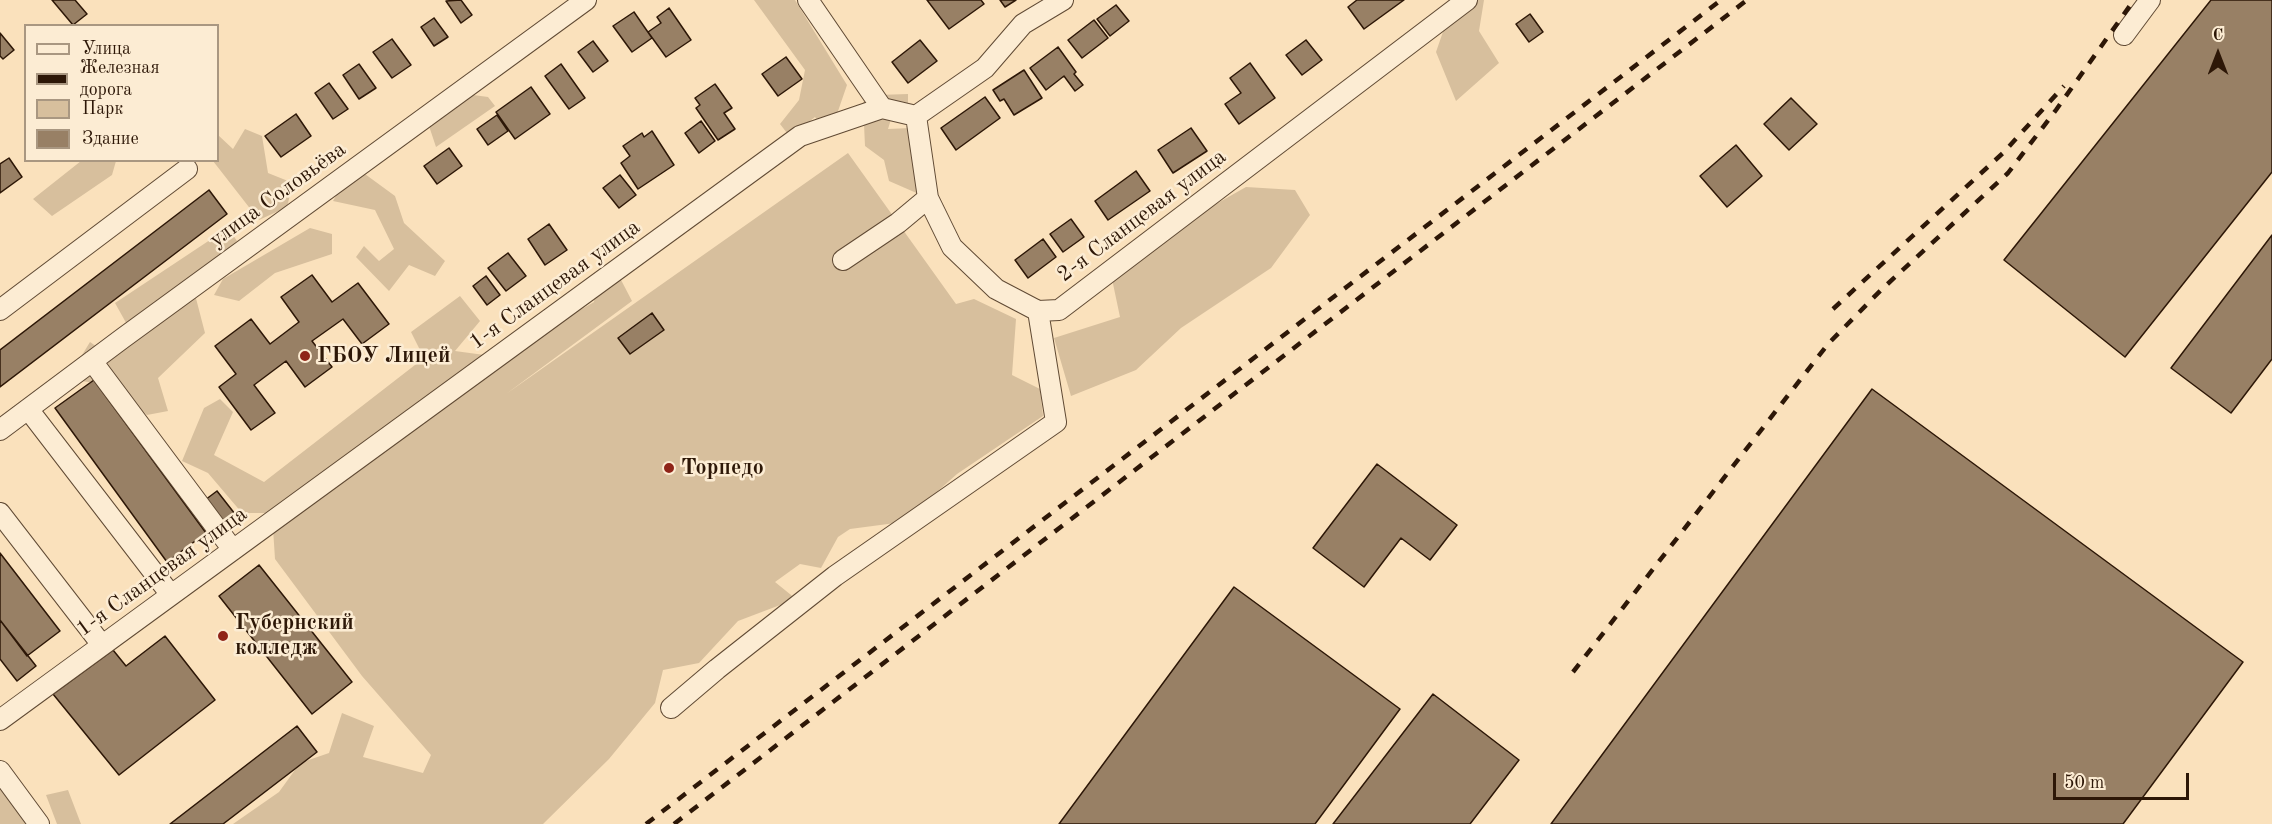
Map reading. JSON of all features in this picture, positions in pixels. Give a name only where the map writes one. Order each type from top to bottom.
[{"type":"street","name":"улица Соловьёва","points":[[0,430],[586,0]]},
{"type":"street","points":[[808,0],[882,108],[916,116],[985,68],[1023,24],[1063,0]]},
{"type":"street","name":"2-я Сланцевая улица","points":[[1038,311],[1059,310],[1467,0]]},
{"type":"street","points":[[2124,35],[2150,0]]},
{"type":"street","name":"1-я Сланцевая улица","points":[[0,720],[800,136],[882,108]]},
{"type":"street","points":[[671,708],[836,576],[1056,422],[1038,311],[996,289],[952,247],[928,198],[916,116]]},
{"type":"street","points":[[0,310],[187,169]]},
{"type":"street","points":[[843,260],[898,223],[928,198]]},
{"type":"street","points":[[92,361],[233,550]]},
{"type":"street","points":[[28,410],[171,595]]},
{"type":"street","points":[[0,513],[102,645]]},
{"type":"street","points":[[0,771],[39,824]]},
{"type":"green space","points":[[754,0],[795,0],[847,85],[837,114],[842,130],[828,138],[815,117],[790,137],[780,124],[799,100],[805,70]]},
{"type":"green space","points":[[1454,0],[1484,0],[1479,31],[1499,63],[1456,101],[1436,52]]},
{"type":"green space","points":[[466,94],[488,97],[495,106],[436,147],[429,126]]},
{"type":"green space","points":[[908,94],[908,108],[892,116],[888,129],[911,128],[928,198],[889,181],[884,160],[865,146],[863,102],[878,95]]},
{"type":"green space","points":[[245,129],[262,136],[268,173],[293,183],[287,207],[259,220],[214,162],[219,162],[219,136],[233,149]]},
{"type":"green space","name":"Торпедо","points":[[848,153],[956,304],[974,299],[1016,319],[1012,375],[1040,389],[1043,416],[957,474],[903,522],[850,529],[838,537],[821,568],[800,564],[775,582],[796,599],[738,621],[699,663],[663,670],[655,703],[609,759],[543,824],[233,824],[279,792],[300,763],[329,753],[342,713],[374,726],[363,757],[423,773],[431,755],[362,676],[275,559],[272,513],[242,513],[208,473],[182,461],[204,408],[220,399],[233,412],[214,455],[264,482],[424,358],[411,332],[460,296],[480,321],[455,351],[499,357],[594,302],[596,279],[620,278],[632,301],[506,394]]},
{"type":"green space","points":[[80,162],[116,162],[112,175],[52,216],[33,199]]},
{"type":"green space","points":[[354,166],[395,196],[404,223],[445,261],[435,276],[409,265],[389,291],[356,257],[364,246],[379,261],[394,249],[375,210],[333,201]]},
{"type":"green space","points":[[1246,187],[1295,190],[1310,215],[1271,268],[1181,328],[1136,370],[1071,396],[1054,338],[1120,317],[1112,279],[1179,225]]},
{"type":"green space","points":[[228,228],[237,241],[192,283],[205,333],[158,378],[168,411],[147,415],[110,385],[81,381],[76,365],[90,342],[113,358],[134,337],[115,303]]},
{"type":"green space","points":[[310,228],[332,234],[332,254],[275,273],[239,301],[214,295],[223,279]]},
{"type":"green space","points":[[0,778],[28,824],[0,824]]},
{"type":"green space","points":[[68,790],[81,824],[57,824],[46,795]]},
{"type":"building","points":[[52,0],[75,0],[87,14],[72,24]]},
{"type":"building","points":[[461,0],[472,15],[461,23],[446,1]]},
{"type":"building","points":[[927,0],[981,0],[984,4],[949,29]]},
{"type":"building","points":[[1000,0],[1016,0],[1005,7]]},
{"type":"building","points":[[1357,0],[1404,0],[1364,29],[1348,7]]},
{"type":"building","points":[[2211,0],[2272,0],[2272,172],[2125,357],[2004,260]]},
{"type":"building","points":[[1116,5],[1129,21],[1110,36],[1097,19]]},
{"type":"building","points":[[669,8],[691,40],[666,57],[648,32],[661,23],[657,17]]},
{"type":"building","points":[[634,12],[652,38],[632,52],[613,26]]},
{"type":"building","points":[[1530,14],[1543,32],[1529,42],[1516,24]]},
{"type":"building","points":[[434,18],[448,37],[434,46],[421,27]]},
{"type":"building","points":[[1094,20],[1108,38],[1082,58],[1068,40]]},
{"type":"building","points":[[0,33],[14,50],[3,59],[0,56]]},
{"type":"building","points":[[392,39],[411,65],[392,78],[373,52]]},
{"type":"building","points":[[920,40],[937,61],[908,83],[892,62]]},
{"type":"building","points":[[1306,40],[1322,60],[1302,75],[1286,55]]},
{"type":"building","points":[[593,41],[608,61],[593,72],[578,52]]},
{"type":"building","points":[[1058,47],[1083,85],[1075,91],[1064,76],[1046,90],[1030,68]]},
{"type":"building","points":[[786,57],[802,79],[778,96],[762,74]]},
{"type":"building","points":[[1250,63],[1275,98],[1239,124],[1225,104],[1241,93],[1230,78]]},
{"type":"building","points":[[359,64],[376,88],[359,99],[343,75]]},
{"type":"building","points":[[561,64],[585,98],[569,109],[545,76]]},
{"type":"building","points":[[1024,70],[1042,98],[1014,115],[1004,99],[1000,101],[993,90]]},
{"type":"building","points":[[329,83],[348,109],[333,119],[315,93]]},
{"type":"building","points":[[715,84],[732,108],[724,113],[735,129],[718,140],[696,108],[700,105],[695,98]]},
{"type":"building","points":[[531,87],[550,114],[515,139],[496,112]]},
{"type":"building","points":[[985,97],[1000,118],[956,150],[941,128]]},
{"type":"building","points":[[1791,98],[1817,124],[1789,150],[1764,124]]},
{"type":"building","points":[[296,114],[311,136],[281,157],[265,136]]},
{"type":"building","points":[[497,115],[508,131],[488,145],[477,129]]},
{"type":"building","points":[[701,121],[715,141],[699,153],[685,133]]},
{"type":"building","points":[[1191,128],[1207,151],[1173,173],[1158,150]]},
{"type":"building","points":[[652,131],[674,165],[638,189],[621,163],[630,156],[623,146],[642,133],[644,137]]},
{"type":"building","points":[[1736,145],[1762,176],[1727,207],[1700,176]]},
{"type":"building","points":[[449,148],[462,166],[437,184],[424,166]]},
{"type":"building","points":[[9,158],[22,177],[0,193],[0,164]]},
{"type":"building","points":[[1136,171],[1150,191],[1108,220],[1095,201]]},
{"type":"building","points":[[620,175],[636,195],[619,208],[603,188]]},
{"type":"building","points":[[209,190],[227,214],[0,387],[0,350]]},
{"type":"building","points":[[1071,219],[1084,237],[1063,252],[1050,234]]},
{"type":"building","points":[[549,224],[567,250],[545,265],[528,239]]},
{"type":"building","points":[[2272,235],[2272,359],[2231,413],[2171,368]]},
{"type":"building","points":[[1043,239],[1056,257],[1028,278],[1015,260]]},
{"type":"building","points":[[508,253],[526,276],[506,291],[488,268]]},
{"type":"building","points":[[312,275],[332,302],[358,283],[389,324],[362,344],[343,319],[312,341],[332,367],[305,387],[286,361],[254,385],[275,413],[251,430],[219,387],[236,374],[215,346],[251,319],[270,344],[299,322],[281,297]]},
{"type":"building","points":[[486,276],[500,295],[487,305],[473,286]]},
{"type":"building","points":[[652,313],[664,330],[630,354],[618,338]]},
{"type":"building","points":[[94,380],[206,533],[167,562],[55,408]]},
{"type":"building","points":[[1872,389],[2243,662],[2123,824],[1551,824]]},
{"type":"building","points":[[1377,464],[1457,525],[1430,560],[1401,538],[1364,587],[1313,548]]},
{"type":"building","points":[[217,491],[235,514],[218,526],[201,503]]},
{"type":"building","points":[[0,553],[60,631],[27,656],[0,620]]},
{"type":"building","points":[[259,565],[352,682],[312,714],[219,596]]},
{"type":"building","points":[[1234,587],[1400,709],[1315,824],[1059,824]]},
{"type":"building","points":[[0,620],[36,666],[17,681],[0,659]]},
{"type":"building","points":[[165,636],[215,700],[119,775],[53,694],[113,650],[126,666]]},
{"type":"building","points":[[1433,694],[1519,760],[1470,824],[1333,824]]},
{"type":"building","points":[[297,726],[317,752],[223,824],[170,824]]},
{"type":"railway","points":[[646,824],[1721,0]]},
{"type":"railway","points":[[674,824],[1747,0]]},
{"type":"railway","points":[[1573,672],[1828,344],[1881,290],[2008,173],[2134,0]]},
{"type":"railway","points":[[1833,309],[2003,153],[2064,86]]},
{"type":"place","name":"ГБОУ Лицей","points":[[305,356]]},
{"type":"place","name":"Торпедо","points":[[669,468]]},
{"type":"place","name":"Губернский колледж","points":[[223,636]]}]
